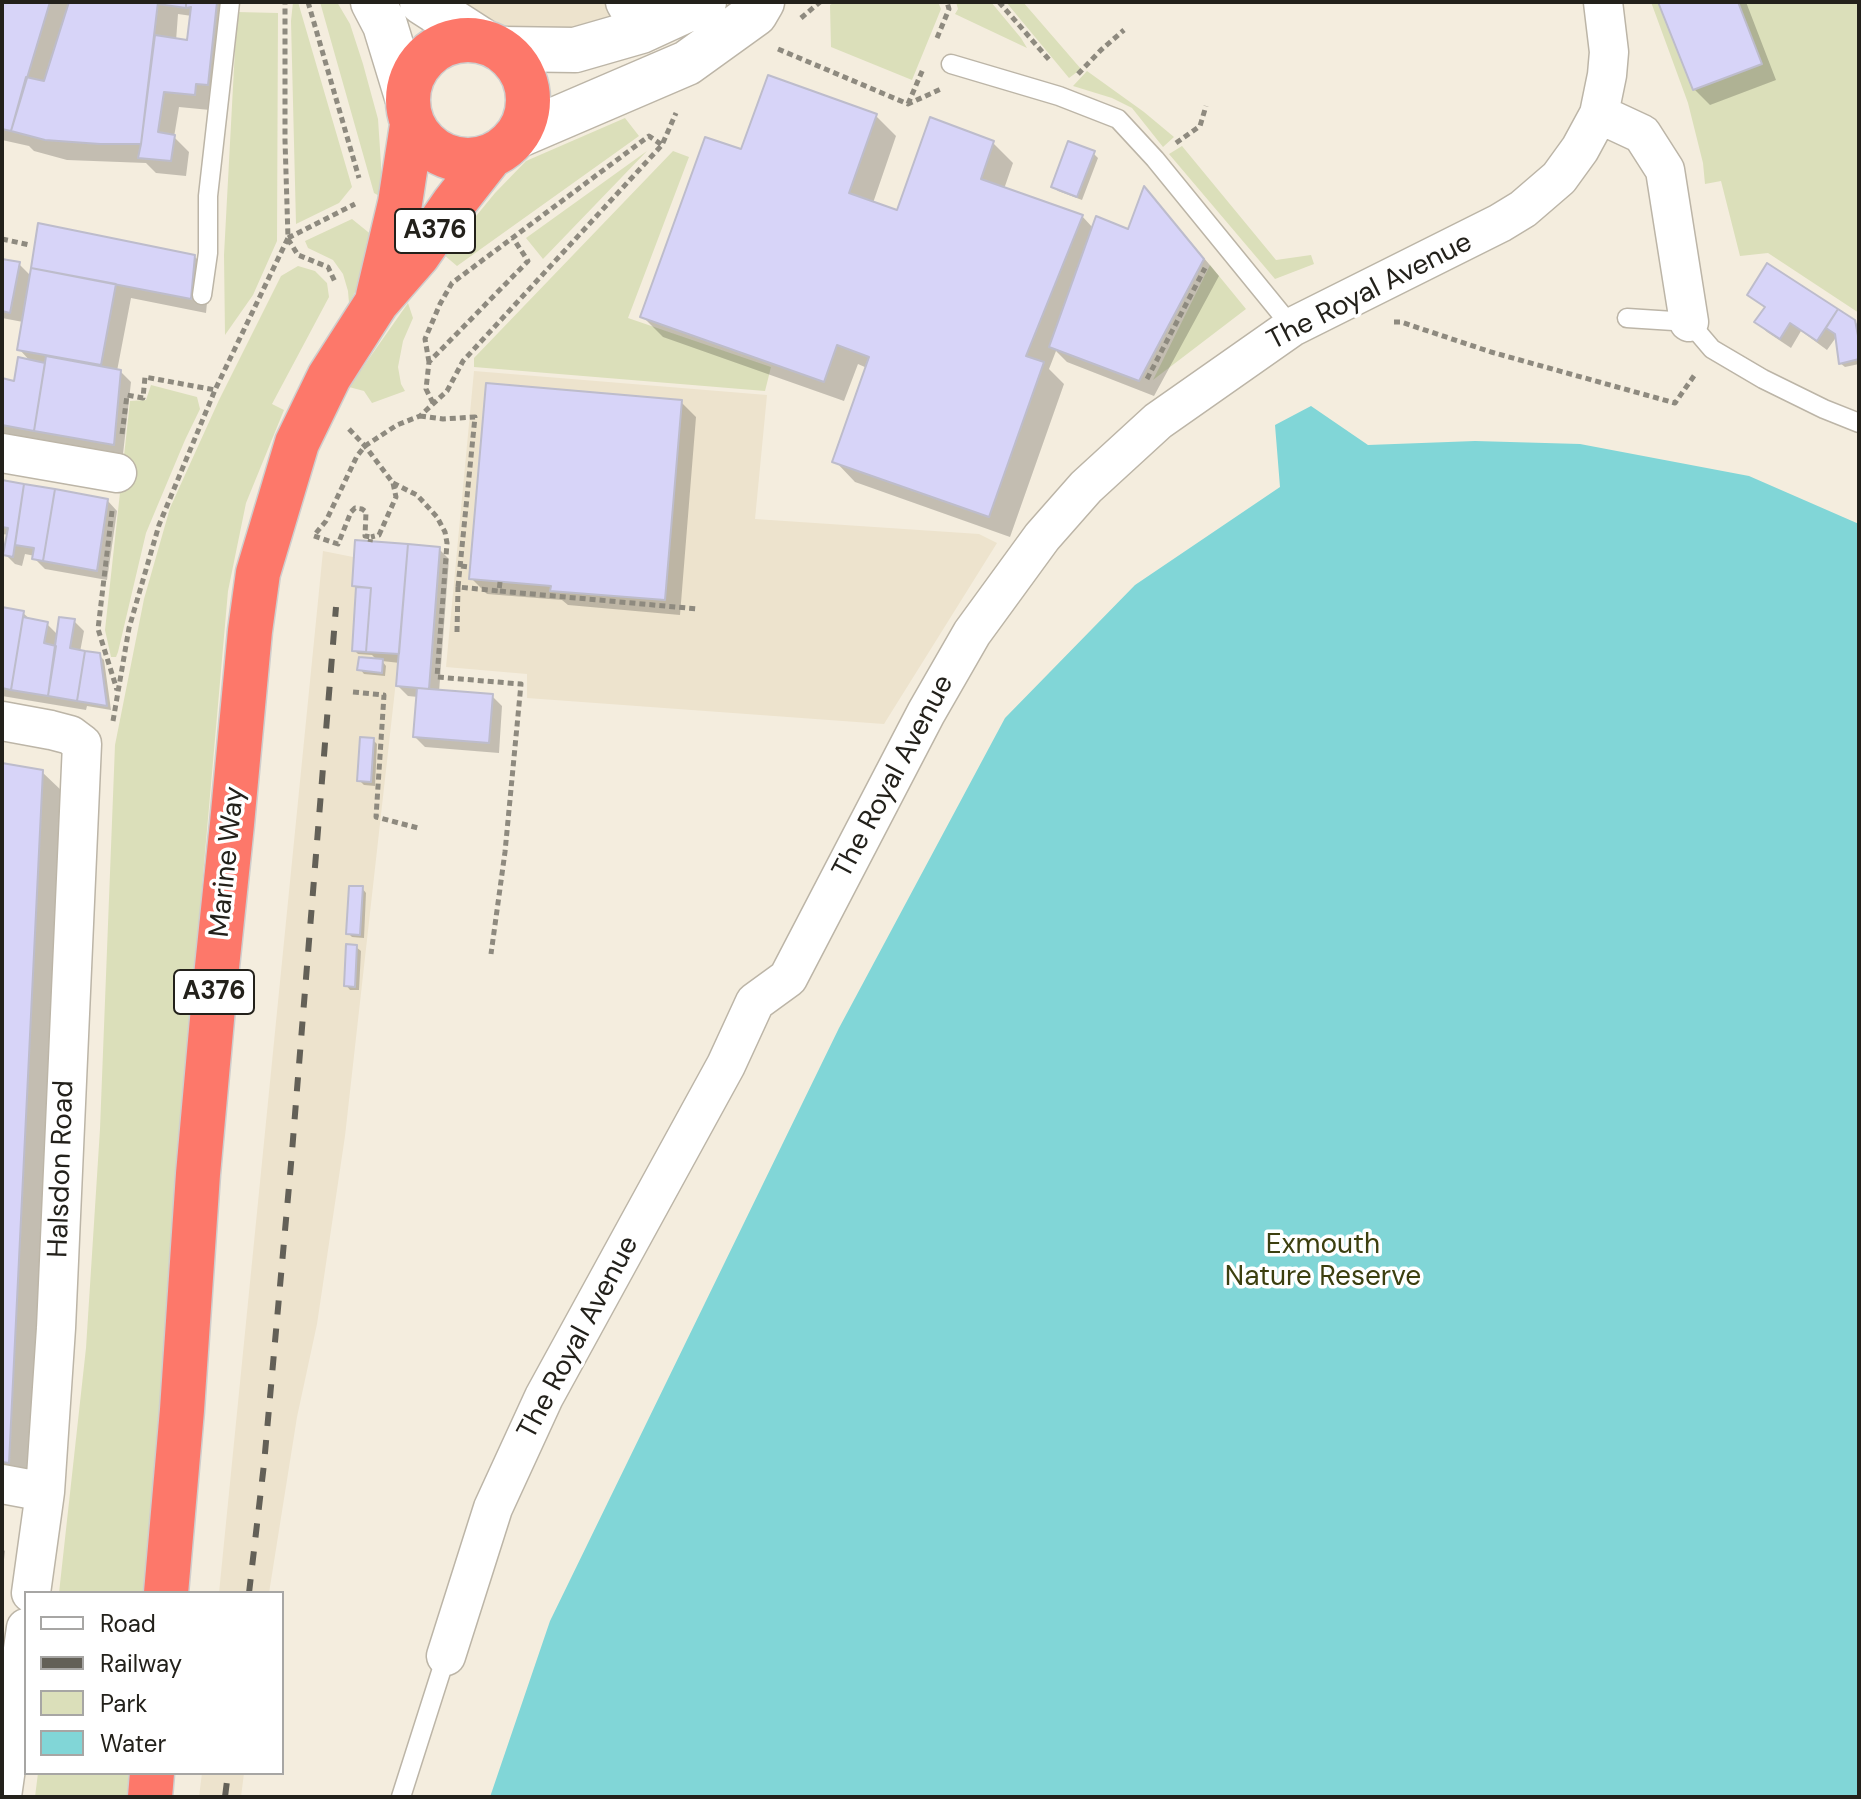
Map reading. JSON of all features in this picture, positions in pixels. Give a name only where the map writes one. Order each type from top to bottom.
[{"type":"highway","name":"A376","points":[[409,111],[413,71],[431,51],[454,40],[492,44],[520,66],[529,89],[528,114],[503,146]]},
{"type":"highway","points":[[409,111],[425,144],[445,157],[467,161],[503,146]]},
{"type":"highway","name":"Marine Way","points":[[377,302],[400,203],[409,111]]},
{"type":"highway","name":"Marine Way","points":[[166,1591],[198,1174],[258,573],[297,443],[329,377],[377,302],[503,146]]},
{"type":"highway","points":[[150,1797],[152,1775]]},
{"type":"street","points":[[373,2],[385,25],[409,111]]},
{"type":"street","points":[[422,2],[492,44],[575,50],[633,17],[704,2]]},
{"type":"street","points":[[503,146],[687,63],[755,14],[762,2]]},
{"type":"street","name":"The Royal Avenue","points":[[446,1656],[493,1508],[544,1397],[726,1065],[755,1002],[788,978],[926,713],[972,633],[1042,537],[1086,487],[1158,421],[1292,327],[1475,237],[1523,209],[1559,178],[1580,149],[1599,114],[1609,52],[1603,2]]},
{"type":"street","points":[[1599,114],[1642,134],[1665,170],[1701,336]]},
{"type":"street","points":[[2,453],[117,473]]},
{"type":"street","points":[[2,721],[70,735],[97,735]]},
{"type":"street","name":"Halsdon Road","points":[[31,1591],[45,1492],[97,735]]},
{"type":"street","points":[[2,1484],[45,1492]]},
{"type":"street","points":[[2,1796],[24,1642]]},
{"type":"lane","points":[[202,295],[208,253],[208,196],[230,2]]},
{"type":"lane","points":[[951,64],[1059,96],[1118,119],[1155,159],[1292,327]]},
{"type":"lane","points":[[1627,318],[1701,336],[1775,385],[1859,423]]},
{"type":"lane","points":[[401,1797],[446,1656]]},
{"type":"path","points":[[97,735],[159,525],[215,390],[288,238],[285,2]]},
{"type":"path","points":[[308,2],[362,188]]},
{"type":"path","points":[[1069,83],[1124,30]]},
{"type":"path","points":[[769,45],[908,104],[950,85]]},
{"type":"path","points":[[1180,140],[1200,126],[1206,106]]},
{"type":"path","points":[[326,521],[357,456],[365,446],[397,425],[420,416],[447,391],[463,361],[662,145],[679,108]]},
{"type":"path","points":[[433,403],[426,389],[429,362],[425,339],[452,283],[649,136],[662,145]]},
{"type":"path","points":[[288,238],[359,202]]},
{"type":"path","points":[[429,362],[528,261],[513,238]]},
{"type":"path","points":[[2,239],[30,245]]},
{"type":"path","points":[[1158,421],[1140,394],[1211,256]]},
{"type":"path","points":[[1388,322],[1401,322],[1491,352],[1675,403],[1701,336]]},
{"type":"path","points":[[420,416],[443,419],[475,417],[458,587],[457,632]]},
{"type":"path","points":[[314,536],[338,544],[355,508],[366,512],[365,536],[371,539],[379,535],[396,497],[393,483],[365,446]]},
{"type":"path","points":[[393,483],[417,495],[437,517],[445,532],[447,543],[437,677],[521,684],[505,852],[491,954]]},
{"type":"path","points":[[461,566],[470,567]]},
{"type":"path","points":[[499,591],[500,582]]},
{"type":"path","points":[[458,587],[698,609]]},
{"type":"path","points":[[353,692],[384,695],[376,817],[418,828]]},
{"type":"shaded area","points":[[460,2],[674,2],[592,34],[491,28]]},
{"type":"shaded area","points":[[474,371],[767,395],[755,519],[979,534],[997,543],[884,724],[527,698],[527,674],[446,667]]},
{"type":"shaded area","points":[[355,540],[408,544],[399,654],[345,1136],[317,1324],[297,1417],[269,1591],[219,1591],[323,551],[353,557]]},
{"type":"shaded area","points":[[202,1775],[244,1775],[241,1797],[199,1797]]},
{"type":"green space","points":[[293,2],[298,2],[352,187],[339,203],[296,224],[291,21]]},
{"type":"green space","points":[[320,2],[337,2],[350,24],[363,64],[378,119],[381,197],[374,193]]},
{"type":"green space","points":[[835,2],[938,2],[941,9],[912,80],[831,47],[830,5]]},
{"type":"green space","points":[[956,2],[991,2],[1027,48],[955,14],[958,9]]},
{"type":"green space","points":[[1006,2],[1023,2],[1081,69],[1069,78]]},
{"type":"green space","points":[[1651,2],[1859,2],[1859,313],[1768,253],[1740,256],[1721,181],[1705,184],[1688,103]]},
{"type":"green space","points":[[237,12],[278,13],[277,241],[253,295],[225,335],[224,255]]},
{"type":"green space","points":[[1087,71],[1174,137],[1163,147],[1132,108],[1073,86]]},
{"type":"green space","points":[[625,118],[639,136],[457,266],[444,255],[526,161]]},
{"type":"green space","points":[[1182,146],[1276,260],[1311,255],[1314,264],[1275,279],[1169,154]]},
{"type":"green space","points":[[647,151],[543,259],[526,238]]},
{"type":"green space","points":[[673,151],[689,157],[628,318],[771,367],[765,391],[474,367],[474,358]]},
{"type":"green space","points":[[352,219],[373,236],[358,287],[349,303],[343,274],[333,260],[308,248],[305,241]]},
{"type":"green space","points":[[1210,265],[1246,309],[1153,380]]},
{"type":"green space","points":[[298,266],[315,271],[327,283],[329,297],[272,404],[284,410],[246,503],[228,591],[144,1591],[59,1591],[86,1348],[100,1129],[115,745],[144,599],[170,508],[219,400],[281,276]]},
{"type":"green space","points":[[408,303],[413,318],[403,341],[398,367],[405,391],[372,403],[364,391],[349,387]]},
{"type":"green space","points":[[151,385],[197,397],[200,409],[146,533],[118,652],[116,657],[111,657],[105,630],[130,401],[146,400]]},
{"type":"green space","points":[[38,1775],[129,1775],[127,1797],[35,1797]]},
{"type":"water","name":"Exmouth Nature Reserve","points":[[1311,406],[1368,445],[1475,441],[1580,444],[1749,476],[1859,524],[1859,1797],[490,1797],[550,1621],[839,1028],[1005,718],[1135,585],[1280,487],[1275,425]]},
{"type":"building","points":[[2,2],[50,2],[11,131],[2,129]]},
{"type":"building","points":[[69,2],[158,2],[141,144],[45,140],[11,131],[26,77],[44,81]]},
{"type":"building","points":[[186,2],[186,8],[158,4]]},
{"type":"building","points":[[186,2],[217,2],[208,85],[196,84],[195,95],[164,92],[158,132],[175,135],[171,161],[138,158],[155,35],[187,40],[191,7],[186,8]]},
{"type":"building","points":[[1658,2],[1738,2],[1762,64],[1693,90]]},
{"type":"building","points":[[768,75],[877,114],[849,193],[897,210],[930,117],[994,141],[981,179],[1083,215],[1026,356],[1044,362],[989,517],[832,462],[869,357],[837,345],[824,382],[640,317],[705,137],[741,149]]},
{"type":"building","points":[[1068,141],[1095,151],[1077,197],[1051,187]]},
{"type":"building","points":[[1144,186],[1204,259],[1139,381],[1049,347],[1096,216],[1128,229]]},
{"type":"building","points":[[38,223],[195,255],[191,299],[31,268]]},
{"type":"building","points":[[2,259],[20,262],[10,313],[2,311]]},
{"type":"building","points":[[1767,263],[1838,309],[1817,341],[1790,323],[1780,339],[1754,322],[1765,307],[1747,295]]},
{"type":"building","points":[[31,268],[116,284],[101,365],[17,350]]},
{"type":"building","points":[[1838,309],[1855,320],[1859,341],[1859,359],[1839,364],[1835,334],[1826,328]]},
{"type":"building","points":[[46,356],[121,370],[114,445],[34,431]]},
{"type":"building","points":[[18,357],[45,363],[34,431],[2,425],[2,378],[14,381]]},
{"type":"building","points":[[486,383],[682,400],[665,600],[550,591],[551,586],[469,579]]},
{"type":"building","points":[[2,480],[24,484],[13,557],[3,555],[8,528],[2,527]]},
{"type":"building","points":[[24,484],[55,489],[43,561],[32,559],[34,548],[15,545]]},
{"type":"building","points":[[55,489],[108,499],[97,571],[43,561]]},
{"type":"building","points":[[355,540],[408,544],[399,654],[366,652],[371,588],[352,586]]},
{"type":"building","points":[[408,544],[440,547],[429,689],[396,686]]},
{"type":"building","points":[[356,587],[371,588],[366,652],[352,651]]},
{"type":"building","points":[[2,607],[24,611],[11,690],[2,688]]},
{"type":"building","points":[[23,617],[48,622],[44,643],[56,646],[48,696],[11,690]]},
{"type":"building","points":[[59,617],[75,619],[70,648],[85,651],[77,701],[48,696]]},
{"type":"building","points":[[85,651],[100,653],[107,706],[77,701]]},
{"type":"building","points":[[359,657],[383,659],[382,673],[357,670]]},
{"type":"building","points":[[417,688],[493,694],[489,743],[413,737]]},
{"type":"building","points":[[360,737],[374,738],[371,782],[357,781]]},
{"type":"building","points":[[2,763],[43,770],[9,1463],[2,1462]]},
{"type":"building","points":[[349,886],[363,886],[360,935],[346,934]]},
{"type":"building","points":[[346,944],[357,945],[355,987],[344,986]]},
{"type":"railway","points":[[249,1591],[291,1164],[336,607]]},
{"type":"railway","points":[[225,1797],[228,1775]]}]
